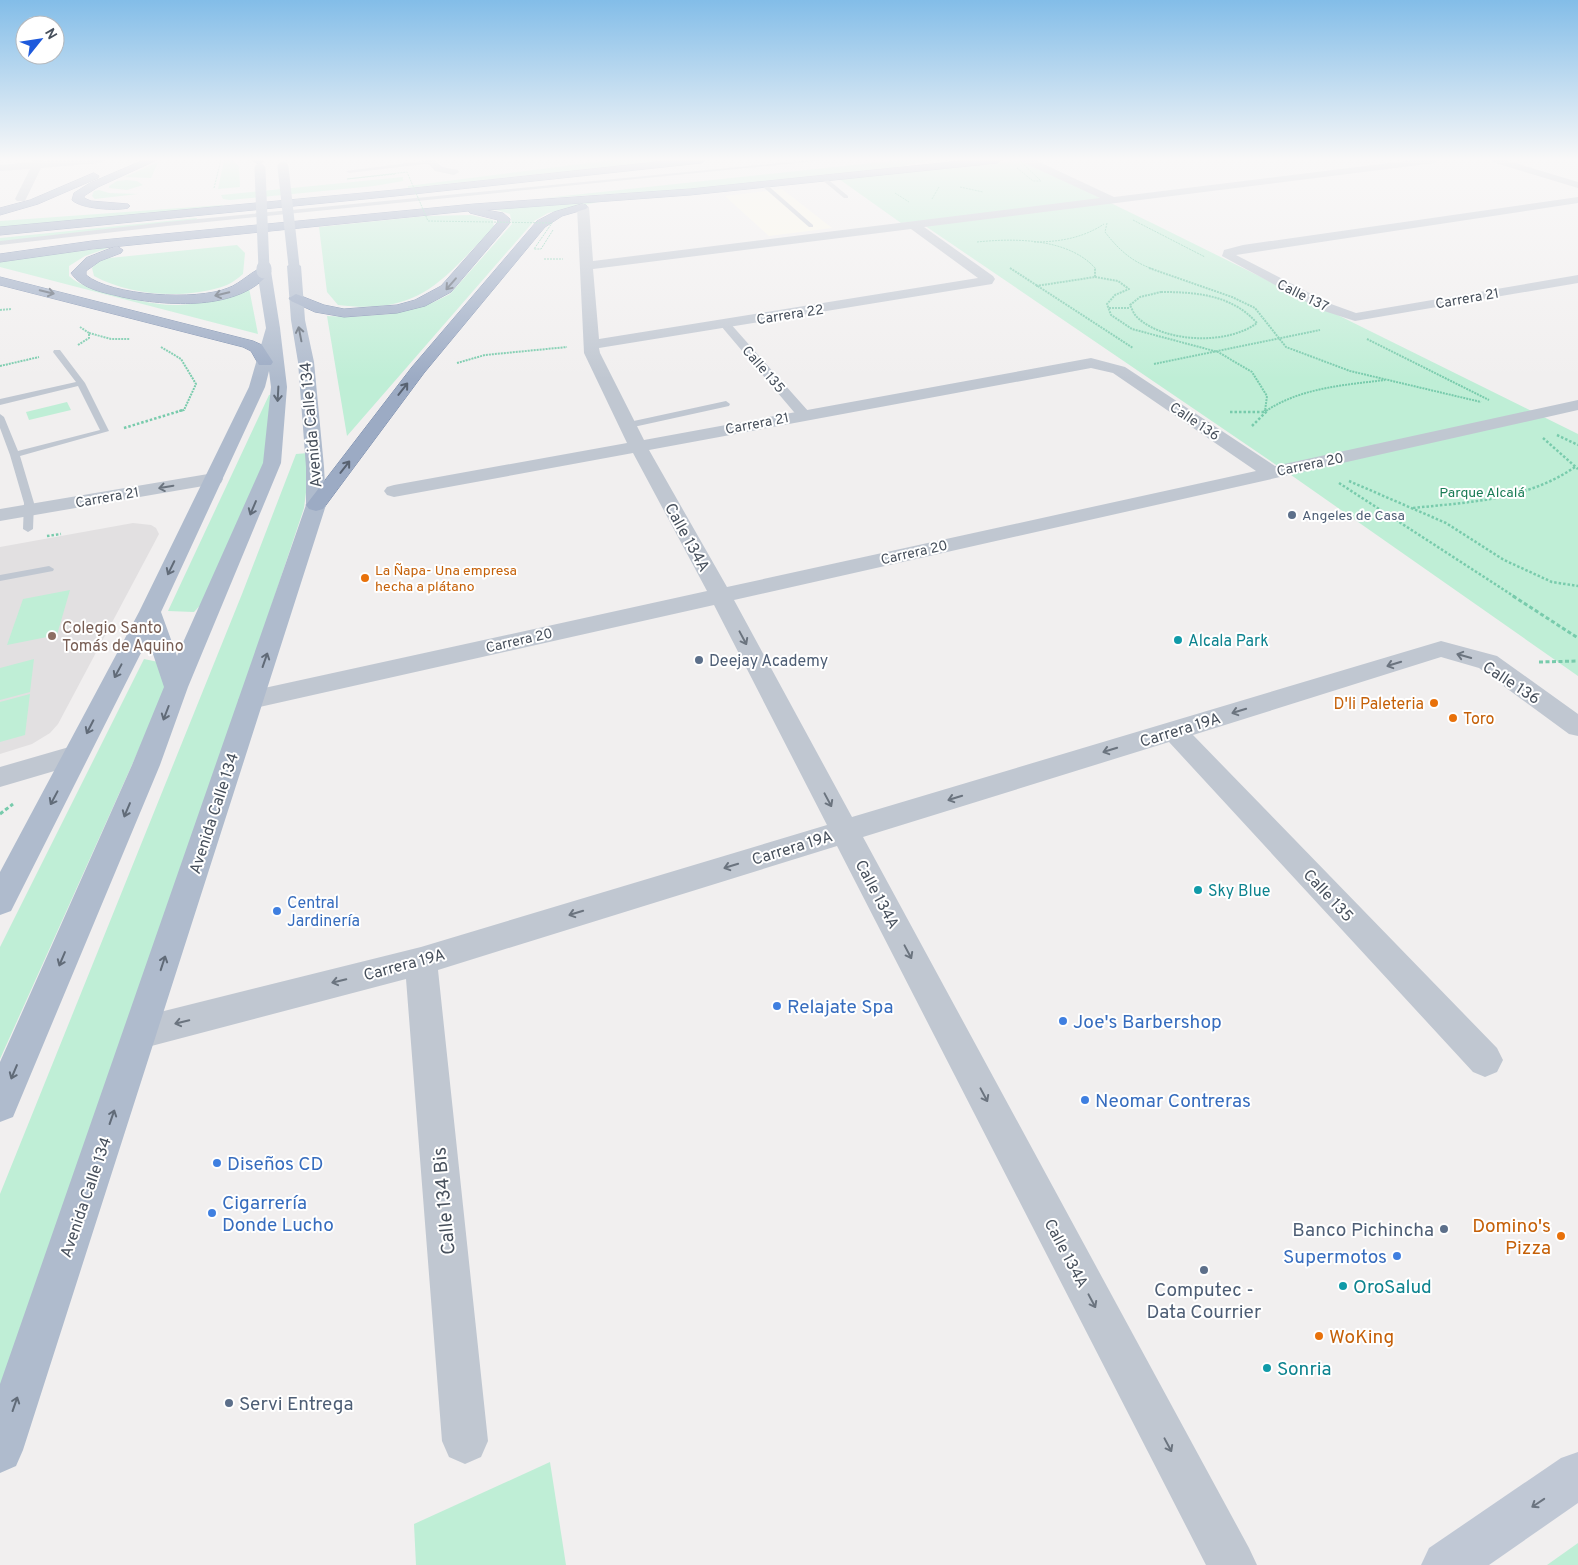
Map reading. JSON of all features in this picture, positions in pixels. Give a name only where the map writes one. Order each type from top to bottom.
[{"type":"highway","points":[[0,247],[127,233]]},
{"type":"highway","points":[[0,258],[84,246],[210,233]]},
{"type":"highway","points":[[213,233],[115,250],[88,262],[78,273],[82,279],[91,285],[144,298],[176,300],[230,292],[247,286],[264,271]]},
{"type":"highway","points":[[296,298],[320,310],[344,313],[396,309],[420,303],[446,289],[495,233]]},
{"type":"highway","points":[[316,505],[418,370],[534,233]]},
{"type":"highway","points":[[0,280],[248,344],[257,348],[265,362]]},
{"type":"main road","points":[[0,1104],[146,765],[176,687],[272,463],[279,387],[273,328],[264,271],[262,233]]},
{"type":"main road","name":"Avenida Calle 134","points":[[0,1450],[316,505],[316,476],[306,362],[298,320],[291,233]]},
{"type":"main road","points":[[0,902],[150,612],[242,421],[265,362],[273,328]]},
{"type":"main road","points":[[150,612],[176,687]]},
{"type":"main road","points":[[1446,1565],[1578,1475]]},
{"type":"street","name":"Calle 134A","points":[[584,233],[592,353],[629,424],[638,446],[720,595],[1232,1565]]},
{"type":"street","points":[[586,263],[844,233]]},
{"type":"street","name":"Carrera 22","points":[[591,345],[983,283],[988,279],[924,233]]},
{"type":"street","name":"Calle 137","points":[[1352,233],[1243,249],[1228,253],[1228,256],[1326,307],[1355,318]]},
{"type":"street","name":"Carrera 21","points":[[1355,318],[1578,279]]},
{"type":"street","name":"Calle 135","points":[[725,324],[804,414]]},
{"type":"street","name":"Carrera 21","points":[[394,491],[1080,364],[1101,364],[1119,370]]},
{"type":"street","name":"Calle 136","points":[[1119,370],[1271,472]]},
{"type":"street","name":"Carrera 20","points":[[251,700],[1578,405]]},
{"type":"street","points":[[1550,412],[1572,423]]},
{"type":"street","name":"Carrera 21","points":[[0,534],[28,520],[214,479]]},
{"type":"street","name":"Carrera 21","points":[[0,515],[28,520],[204,499]]},
{"type":"street","name":"Calle 136","points":[[1441,649],[1488,662],[1578,727]]},
{"type":"street","name":"Carrera 19A","points":[[140,1032],[421,961],[1441,649]]},
{"type":"street","name":"Calle 135","points":[[1174,731],[1485,1060]]},
{"type":"street","points":[[0,777],[76,755]]},
{"type":"street","name":"Calle 134 Bis","points":[[421,961],[465,1442]]},
{"type":"lane","points":[[0,236],[28,233]]},
{"type":"lane","points":[[0,243],[88,233]]},
{"type":"lane","points":[[15,455],[105,431],[81,383],[57,352]]},
{"type":"lane","points":[[0,402],[81,383]]},
{"type":"lane","points":[[629,424],[726,404]]},
{"type":"lane","points":[[0,417],[15,455],[29,502],[28,520]]},
{"type":"lane","points":[[0,578],[49,569]]},
{"type":"path","points":[[545,233],[534,248],[541,249],[551,233]]},
{"type":"path","points":[[972,243],[988,240],[1042,242],[1092,233]]},
{"type":"path","points":[[1106,233],[1117,247],[1130,258],[1157,271],[1232,297],[1255,308],[1286,347],[1350,370],[1470,398],[1523,417],[1578,469]]},
{"type":"path","points":[[1006,241],[1047,245],[1082,256],[1096,269],[1095,278]]},
{"type":"path","points":[[537,258],[586,263]]},
{"type":"path","points":[[1036,286],[1095,278],[1110,278],[1124,282],[1129,289],[1115,295],[1107,304],[1111,314],[1132,329],[1218,352],[1252,372],[1266,396],[1265,412]]},
{"type":"path","points":[[1257,323],[1254,327],[1230,337],[1190,337],[1151,328],[1130,313],[1130,305],[1135,299],[1146,295],[1162,292],[1190,293],[1218,298],[1234,304],[1245,311],[1257,323],[1267,324]]},
{"type":"path","points":[[1109,308],[1130,308]]},
{"type":"path","points":[[0,310],[16,309]]},
{"type":"path","points":[[1119,370],[1218,352],[1342,326],[1355,318]]},
{"type":"path","points":[[75,325],[82,327],[88,333],[111,339],[139,339]]},
{"type":"path","points":[[0,366],[82,344],[89,338],[88,333]]},
{"type":"path","points":[[105,431],[118,430],[184,410],[196,384],[181,359],[156,344]]},
{"type":"path","points":[[456,363],[485,355],[591,345]]},
{"type":"path","points":[[1252,426],[1256,418],[1278,403],[1312,391],[1388,379]]},
{"type":"path","points":[[1230,412],[1265,412]]},
{"type":"path","points":[[1310,464],[1446,523],[1504,560],[1552,582],[1578,586]]},
{"type":"path","points":[[1310,464],[1578,638]]},
{"type":"path","points":[[1412,508],[1489,499],[1531,489],[1562,477],[1575,467]]},
{"type":"path","points":[[53,535],[61,534]]},
{"type":"shaded area","points":[[766,233],[792,233],[769,236]]},
{"type":"shaded area","name":"Colegio Santo Tomás de Aquino","points":[[133,523],[151,525],[156,528],[159,534],[58,724],[50,733],[32,744],[0,754],[0,547]]},
{"type":"green space","points":[[49,233],[80,233],[0,242],[0,238]]},
{"type":"green space","points":[[320,233],[488,233],[443,278],[427,290],[410,299],[390,305],[366,307],[338,305],[327,292]]},
{"type":"green space","points":[[504,233],[524,233],[347,436],[327,316],[349,317],[391,314],[434,302],[450,294]]},
{"type":"green space","name":"Parque Alcalá","points":[[936,233],[1172,233],[1578,434],[1578,676],[1291,475]]},
{"type":"green space","points":[[237,245],[245,253],[243,274],[227,285],[195,293],[159,294],[125,288],[94,276],[92,268],[100,259]]},
{"type":"green space","points":[[111,247],[85,256],[69,266],[69,276],[92,288],[143,301],[170,305],[206,301],[249,288],[258,334],[0,267],[0,261]]},
{"type":"green space","points":[[273,394],[266,462],[207,598],[194,612],[168,611],[269,395]]},
{"type":"green space","points":[[67,402],[71,410],[29,420],[26,412]]},
{"type":"green space","points":[[308,453],[308,477],[304,508],[219,763],[0,1393],[0,1194],[242,594],[296,454]]},
{"type":"green space","points":[[70,590],[57,635],[7,645],[23,599]]},
{"type":"green space","points":[[34,659],[30,692],[0,700],[0,668]]},
{"type":"green space","points":[[144,659],[163,663],[166,689],[0,1059],[0,947]]},
{"type":"green space","points":[[30,694],[25,735],[0,742],[0,702]]},
{"type":"green space","points":[[550,1462],[566,1565],[416,1565],[414,1524]]},
{"type":"green space","points":[[1578,1543],[1578,1565],[1547,1565]]},
{"type":"place","name":"Angeles de Casa","points":[[1292,515]]},
{"type":"place","name":"La Ñapa- Una empresa hecha a plátano","points":[[365,578]]},
{"type":"place","name":"Colegio Santo Tomás de Aquino","points":[[52,636]]},
{"type":"place","name":"Alcala Park","points":[[1178,640]]},
{"type":"place","name":"Deejay Academy","points":[[699,660]]},
{"type":"place","name":"D'li Paleteria","points":[[1434,703]]},
{"type":"place","name":"Toro","points":[[1453,718]]},
{"type":"place","name":"Sky Blue","points":[[1198,890]]},
{"type":"place","name":"Central Jardinería","points":[[277,911]]},
{"type":"place","name":"Relajate Spa","points":[[777,1006]]},
{"type":"place","name":"Joe's Barbershop","points":[[1063,1021]]},
{"type":"place","name":"Neomar Contreras","points":[[1085,1100]]},
{"type":"place","name":"Diseños CD","points":[[217,1163]]},
{"type":"place","name":"Cigarrería Donde Lucho","points":[[212,1213]]},
{"type":"place","name":"Banco Pichincha","points":[[1444,1229]]},
{"type":"place","name":"Domino's Pizza","points":[[1561,1236]]},
{"type":"place","name":"Supermotos","points":[[1397,1256]]},
{"type":"place","name":"Computec - Data Courrier","points":[[1204,1270]]},
{"type":"place","name":"OroSalud","points":[[1343,1286]]},
{"type":"place","name":"WoKing","points":[[1319,1336]]},
{"type":"place","name":"Sonria","points":[[1267,1368]]},
{"type":"place","name":"Servi Entrega","points":[[229,1403]]}]
